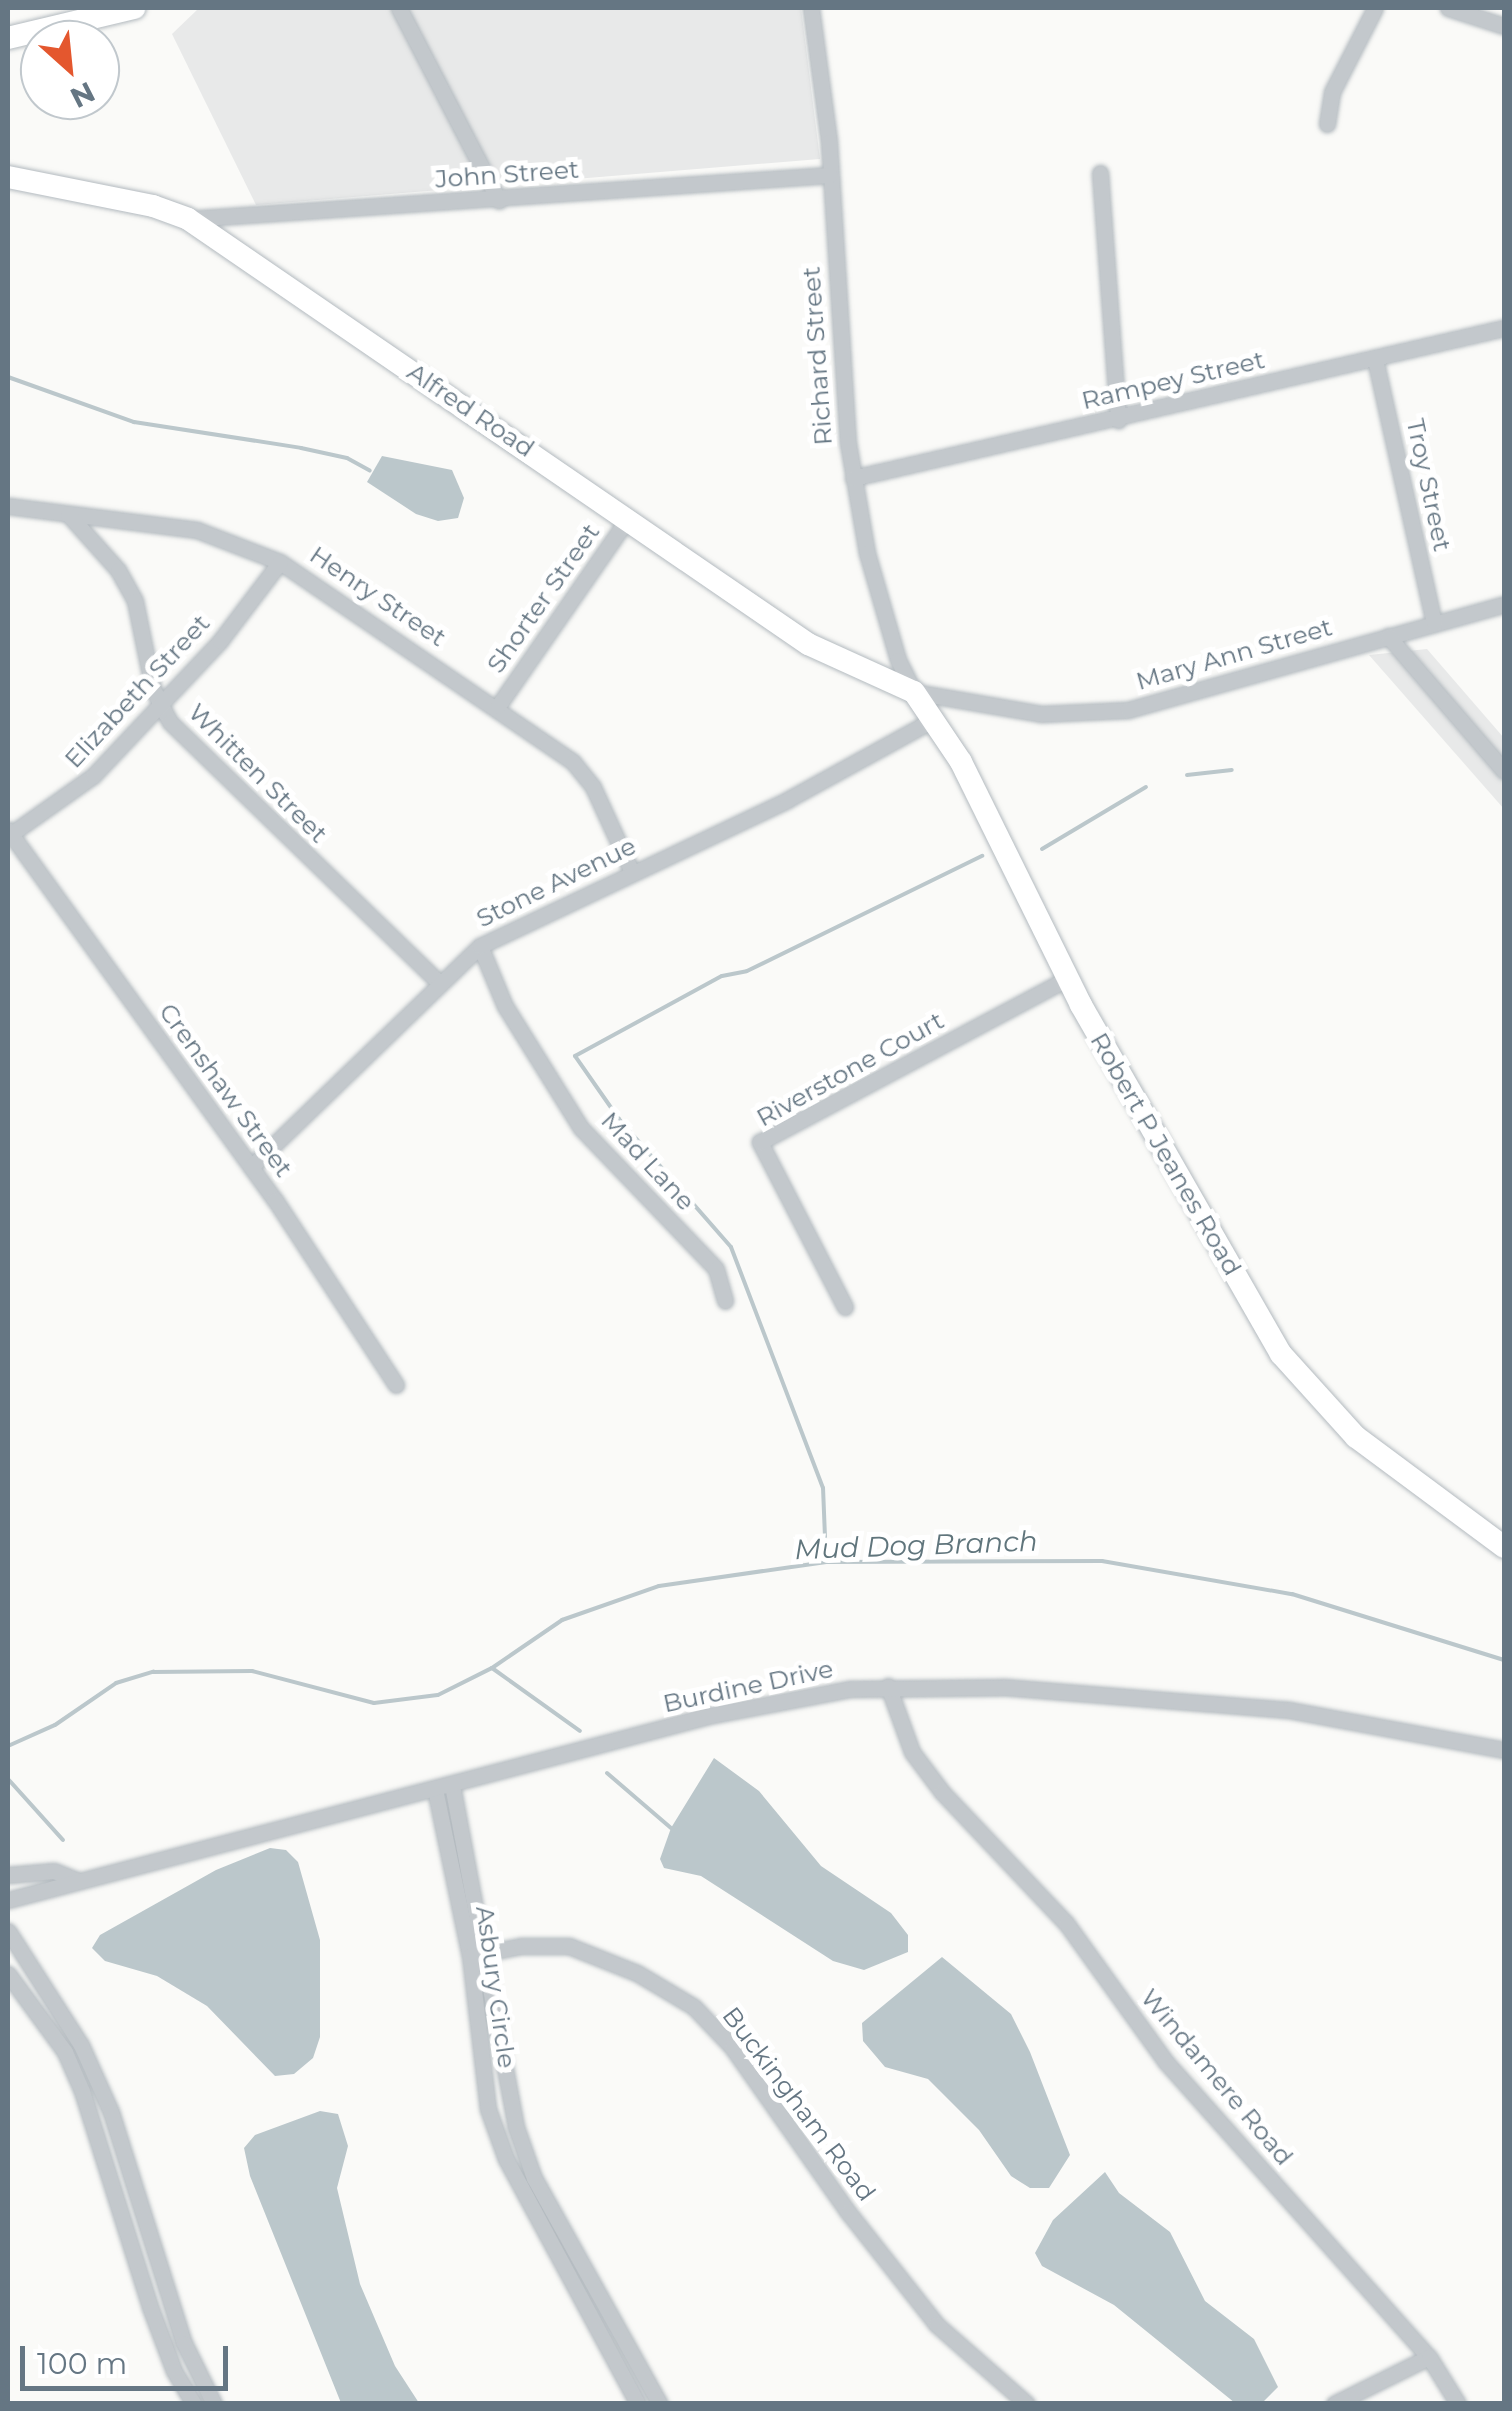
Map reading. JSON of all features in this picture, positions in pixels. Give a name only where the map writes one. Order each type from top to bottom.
[{"type":"street","points":[[8,38],[134,8]]},
{"type":"street","points":[[399,8],[498,201]]},
{"type":"street","name":"Richard Street","points":[[811,8],[829,175],[853,478],[887,624],[914,692]]},
{"type":"street","points":[[1327,124],[1336,82],[1375,8]]},
{"type":"street","points":[[1448,8],[1504,26]]},
{"type":"street","points":[[1100,173],[1118,420]]},
{"type":"street","name":"John Street","points":[[188,220],[829,175]]},
{"type":"street","name":"Alfred Road","points":[[8,177],[153,206],[188,220],[808,644],[914,692]]},
{"type":"street","name":"Rampey Street","points":[[853,478],[1504,328]]},
{"type":"street","name":"Troy Street","points":[[1375,359],[1434,622]]},
{"type":"street","name":"Henry Street","points":[[8,506],[197,530],[280,562],[498,706],[585,775],[632,872]]},
{"type":"street","name":"Whitten Street","points":[[68,514],[118,570],[134,602],[159,706],[280,832],[439,983]]},
{"type":"street","name":"Shorter Street","points":[[498,706],[628,518]]},
{"type":"street","name":"Elizabeth Street","points":[[9,832],[73,794],[220,642],[280,562]]},
{"type":"street","name":"Mary Ann Street","points":[[914,692],[1041,714],[1128,710],[1504,604]]},
{"type":"street","points":[[1388,636],[1504,771]]},
{"type":"street","name":"Robert P Jeanes Road","points":[[914,692],[936,718],[1068,978],[1281,1354],[1356,1437],[1504,1547]]},
{"type":"street","name":"Stone Avenue","points":[[251,1167],[480,946],[936,718]]},
{"type":"street","name":"Crenshaw Street","points":[[9,832],[251,1167],[396,1385]]},
{"type":"street","name":"Mad Lane","points":[[480,946],[505,1006],[581,1128],[716,1269],[726,1301]]},
{"type":"street","name":"Riverstone Court","points":[[845,1307],[760,1142],[1068,978]]},
{"type":"street","name":"Burdine Drive","points":[[8,1900],[58,1892],[76,1880],[783,1698],[888,1686],[1003,1687],[1290,1710],[1504,1750]]},
{"type":"street","name":"Windamere Road","points":[[888,1686],[912,1752],[942,1792],[1066,1923],[1175,2073],[1429,2357],[1458,2404]]},
{"type":"street","name":"Asbury Circle","points":[[452,1784],[477,1954]]},
{"type":"street","name":"Asbury Circle","points":[[436,1789],[527,2182],[559,2259],[638,2404]]},
{"type":"street","name":"Burdine Drive","points":[[8,1876],[54,1871],[76,1880]]},
{"type":"street","points":[[8,1931],[81,2045],[114,2119],[182,2338],[214,2404]]},
{"type":"street","name":"Buckingham Road","points":[[477,1954],[569,1946],[637,1973],[694,2008],[732,2048],[848,2212],[936,2324],[1028,2404]]},
{"type":"street","points":[[8,1974],[64,2052],[93,2124],[164,2344],[194,2404]]},
{"type":"street","points":[[64,2052],[81,2045]]},
{"type":"street","points":[[93,2124],[114,2119]]},
{"type":"street","name":"Asbury Circle","points":[[527,2182],[575,2250],[660,2404]]},
{"type":"street","points":[[559,2259],[575,2250]]},
{"type":"street","points":[[139,2271],[160,2266]]},
{"type":"street","points":[[164,2344],[182,2338]]},
{"type":"street","points":[[1334,2404],[1429,2357]]},
{"type":"shaded area","points":[[199,8],[801,8],[820,159],[256,205],[172,34]]},
{"type":"shaded area","points":[[382,456],[452,470],[464,498],[458,518],[438,521],[416,514],[367,482]]},
{"type":"shaded area","points":[[1427,649],[1504,738],[1504,809],[1369,655]]},
{"type":"shaded area","points":[[714,1758],[759,1791],[821,1866],[891,1913],[908,1935],[908,1952],[864,1970],[833,1961],[701,1876],[664,1868],[660,1859],[671,1828]]},
{"type":"shaded area","points":[[270,1848],[286,1850],[298,1862],[320,1940],[320,2037],[313,2058],[294,2074],[275,2076],[207,2006],[157,1976],[105,1961],[92,1948],[100,1935],[216,1870]]},
{"type":"shaded area","points":[[942,1957],[1011,2014],[1030,2052],[1070,2155],[1049,2188],[1030,2188],[1011,2176],[979,2130],[928,2079],[885,2067],[863,2041],[862,2023]]},
{"type":"shaded area","points":[[320,2111],[338,2114],[348,2146],[337,2188],[360,2284],[395,2366],[419,2403],[341,2403],[250,2176],[244,2148],[255,2135]]},
{"type":"shaded area","points":[[1105,2172],[1119,2193],[1170,2232],[1205,2301],[1254,2339],[1278,2387],[1262,2403],[1235,2403],[1114,2305],[1042,2266],[1035,2253],[1053,2220]]},
{"type":"waterway","points":[[8,377],[134,422],[301,448],[347,458],[370,471]]},
{"type":"waterway","points":[[1187,775],[1232,770]]},
{"type":"waterway","points":[[1042,849],[1146,787]]},
{"type":"waterway","points":[[826,1562],[823,1488],[731,1247],[619,1119],[575,1056],[722,976],[747,971],[982,856]]},
{"type":"waterway","name":"Mud Dog Branch","points":[[8,1746],[55,1725],[116,1683],[153,1672],[252,1671],[374,1703],[438,1695],[492,1668],[562,1620],[659,1586],[826,1562],[1102,1561],[1292,1594],[1504,1660]]},
{"type":"waterway","points":[[492,1668],[580,1731]]},
{"type":"waterway","points":[[607,1773],[671,1828]]},
{"type":"waterway","points":[[8,1779],[63,1840]]}]
